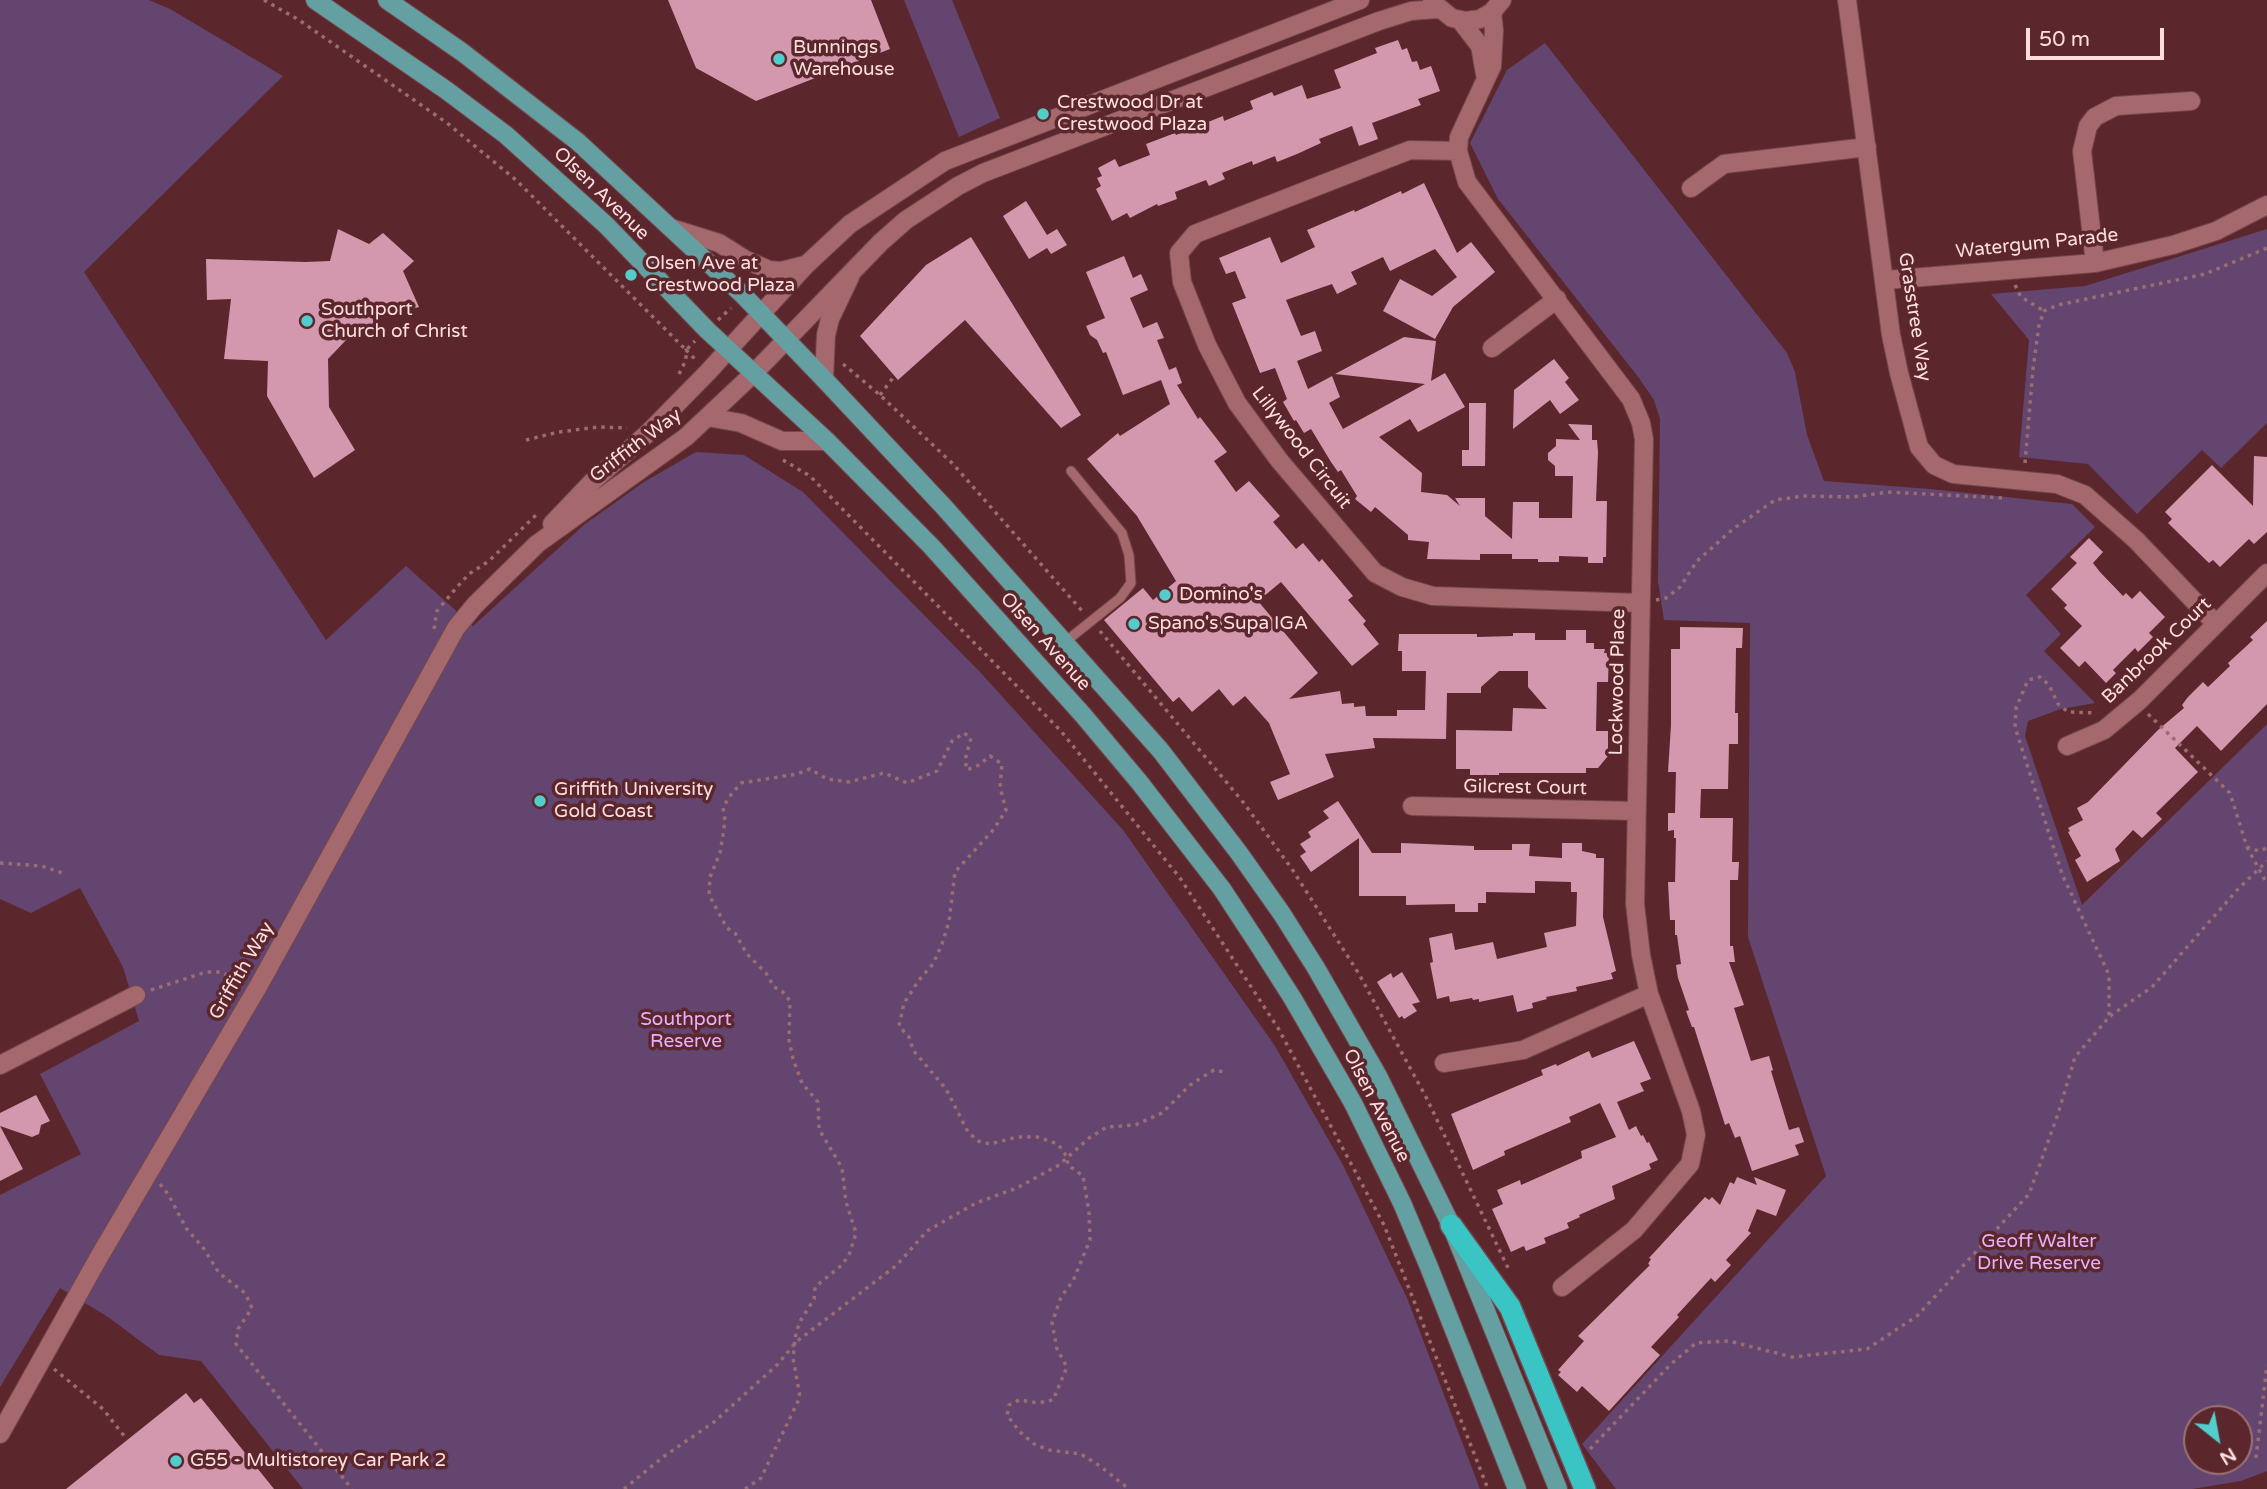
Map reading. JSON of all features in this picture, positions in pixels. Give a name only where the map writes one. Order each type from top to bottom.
[{"type":"highway","points":[[1451,1225],[1510,1307],[1585,1489]]},
{"type":"main road","name":"Olsen Avenue","points":[[315,0],[446,90],[506,135],[606,225],[753,374],[827,441],[931,546],[1083,715],[1183,836],[1258,944],[1333,1067],[1391,1181],[1429,1266],[1517,1489]]},
{"type":"main road","name":"Olsen Avenue","points":[[387,0],[461,52],[578,142],[760,312],[1065,642],[1161,751],[1282,914],[1378,1076],[1451,1225],[1558,1489]]},
{"type":"street","name":"Griffith Way","points":[[0,1434],[259,985],[456,628],[475,605],[537,544],[593,481],[646,434],[708,372],[760,312],[850,224],[945,162],[1360,0]]},
{"type":"street","name":"Grasstree Way","points":[[1847,0],[1886,280],[1891,335],[1919,447],[1934,465],[1953,474],[2057,484],[2085,495],[2136,540],[2215,623]]},
{"type":"street","name":"Griffith Way","points":[[537,544],[686,437],[753,374],[854,267],[905,220],[958,186],[983,173],[1378,21],[1434,4]]},
{"type":"street","points":[[1434,4],[1452,18],[1460,20],[1480,19],[1497,6]]},
{"type":"street","points":[[1458,151],[1463,126],[1492,66],[1497,6]]},
{"type":"street","points":[[1460,20],[1480,46],[1486,77]]},
{"type":"street","points":[[2095,263],[2082,151],[2088,126],[2095,117],[2116,106],[2191,102]]},
{"type":"street","points":[[1690,188],[1724,164],[1867,147]]},
{"type":"street","name":"Lillywood Circuit","points":[[1458,151],[1410,150],[1195,234],[1179,253],[1182,282],[1207,345],[1237,403],[1279,460],[1375,573],[1402,587],[1433,596],[1640,603]]},
{"type":"street","name":"Lockwood Place","points":[[1458,151],[1466,183],[1632,399],[1644,439],[1635,904],[1649,994],[1691,1111],[1696,1136],[1690,1164],[1634,1230],[1562,1287]]},
{"type":"street","name":"Watergum Parade","points":[[1886,280],[2095,263],[2173,245],[2216,231],[2267,205]]},
{"type":"street","points":[[671,228],[719,243],[746,260],[769,270],[781,271],[806,265]]},
{"type":"street","points":[[824,379],[826,335],[830,319],[854,267]]},
{"type":"street","points":[[1492,348],[1557,299]]},
{"type":"street","points":[[707,417],[741,422],[782,441],[827,441]]},
{"type":"street","name":"Banbrook Court","points":[[2067,746],[2104,730],[2137,703],[2267,573]]},
{"type":"street","name":"Gilcrest Court","points":[[1412,806],[1637,811]]},
{"type":"street","points":[[1444,1063],[1523,1050],[1649,994]]},
{"type":"street","points":[[0,1065],[136,995]]},
{"type":"lane","points":[[1065,642],[1120,598],[1131,583],[1129,555],[1122,533],[1071,471]]},
{"type":"path","points":[[2025,463],[2033,369],[2039,325],[2044,311],[2058,305],[2206,274],[2267,248]]},
{"type":"path","points":[[2013,270],[2013,280],[2021,297],[2044,311]]},
{"type":"path","points":[[672,382],[681,372],[686,360],[686,350],[708,372]]},
{"type":"path","points":[[880,395],[895,375]]},
{"type":"path","points":[[618,437],[636,419]]},
{"type":"path","points":[[526,440],[598,427],[627,428]]},
{"type":"path","points":[[781,459],[810,476],[1060,730],[1180,878],[1278,1028],[1384,1225],[1488,1489]]},
{"type":"path","points":[[1640,603],[1666,598],[1680,587],[1697,561],[1733,529],[1774,500],[1888,492],[2007,498]]},
{"type":"path","points":[[434,634],[437,611],[457,587],[469,574],[489,561],[544,507]]},
{"type":"path","points":[[2099,712],[2068,712],[2058,704],[2049,685],[2040,677],[2028,680],[2016,708],[2015,727],[2062,874],[2109,975],[2109,1017]]},
{"type":"path","points":[[2137,703],[2230,793],[2247,847],[2267,884]]},
{"type":"path","points":[[745,1489],[761,1478],[800,1397],[793,1358],[796,1332],[814,1299],[816,1287],[842,1265],[849,1255],[856,1233],[846,1202],[842,1168],[819,1129],[818,1102],[802,1083],[793,1059],[789,1040],[790,1001],[782,990],[774,987],[766,973],[747,954],[735,933],[727,928],[709,895],[710,877],[720,853],[723,835],[723,808],[741,783],[783,777],[810,769],[827,779],[849,782],[884,773],[907,783],[937,771],[952,741],[964,733],[971,738],[965,760],[967,770],[979,765],[990,755],[1002,764],[1000,787],[1006,810],[994,829],[956,872],[949,922],[942,944],[933,964],[904,1003],[899,1026],[909,1037],[913,1050],[946,1088],[968,1132],[978,1141],[990,1144],[1017,1137],[1037,1137],[1058,1144],[1068,1165],[1083,1176],[1090,1240],[1073,1281],[1061,1297],[1052,1323],[1057,1349],[1067,1367],[1053,1400],[1038,1403],[1019,1400],[1009,1405],[1007,1415],[1018,1431],[1034,1444],[1049,1450],[1081,1454],[1129,1489]]},
{"type":"path","points":[[2247,847],[2259,851],[2267,848]]},
{"type":"path","points":[[1584,1455],[1671,1364],[1696,1343],[1729,1341],[1792,1357],[1867,1349],[1917,1316],[2029,1194],[2075,1057],[2109,1017],[2152,987],[2238,889],[2267,861]]},
{"type":"path","points":[[0,863],[42,866],[65,874]]},
{"type":"path","points":[[239,982],[246,970]]},
{"type":"path","points":[[136,995],[206,972],[221,972],[239,982],[259,985]]},
{"type":"path","points":[[624,1489],[663,1457],[714,1422],[778,1364],[796,1342],[897,1265],[928,1231],[976,1203],[1017,1188],[1067,1160],[1089,1138],[1107,1127],[1135,1125],[1162,1113],[1202,1077],[1214,1070],[1225,1072]]},
{"type":"path","points":[[148,1174],[168,1194],[186,1228],[219,1273],[245,1293],[252,1308],[238,1329],[236,1344],[352,1489]]},
{"type":"path","points":[[2256,1458],[2267,1365]]},
{"type":"path","points":[[46,1372],[52,1368],[68,1378],[103,1409],[125,1437]]},
{"type":"green space","name":"Southport Reserve","points":[[0,0],[149,0],[170,9],[283,76],[84,272],[326,640],[406,566],[473,626],[585,524],[644,482],[696,452],[744,455],[803,492],[980,672],[1123,830],[1275,1046],[1343,1165],[1407,1298],[1480,1489],[303,1489],[201,1361],[159,1355],[108,1317],[60,1288],[0,1387],[0,1195],[81,1154],[40,1074],[139,1021],[123,967],[80,888],[31,913],[0,899]]},
{"type":"green space","points":[[904,0],[952,0],[1000,118],[959,137]]},
{"type":"green space","name":"Geoff Walter Drive Reserve","points":[[1545,43],[1787,353],[1795,372],[1807,435],[1824,481],[2072,504],[2095,527],[2026,595],[2061,634],[2044,651],[2095,703],[2061,709],[2028,721],[2025,736],[2082,905],[2267,724],[2267,1471],[2241,1481],[2192,1489],[1616,1489],[1582,1444],[1826,1176],[1748,937],[1750,623],[1664,620],[1658,581],[1660,419],[1654,400],[1498,199],[1470,143],[1507,70]]},
{"type":"green space","points":[[2267,229],[2267,423],[2221,468],[2202,450],[2137,514],[2088,464],[2019,457],[2029,340],[1991,294],[2085,286]]},
{"type":"building","name":"Bunnings Warehouse","points":[[668,0],[871,0],[890,49],[756,101],[696,68]]},
{"type":"building","points":[[1398,40],[1402,50],[1407,48],[1412,62],[1417,61],[1420,70],[1431,66],[1440,91],[1418,99],[1421,105],[1372,123],[1378,139],[1359,146],[1352,126],[1319,139],[1321,143],[1277,162],[1275,156],[1253,165],[1252,161],[1222,173],[1225,179],[1209,186],[1206,180],[1175,192],[1177,199],[1158,206],[1157,204],[1130,218],[1127,213],[1112,221],[1096,189],[1101,186],[1097,178],[1102,176],[1098,168],[1115,159],[1119,167],[1150,155],[1146,144],[1223,116],[1224,121],[1253,109],[1250,101],[1272,92],[1274,96],[1302,85],[1307,99],[1341,88],[1334,70],[1377,53],[1375,48]]},
{"type":"building","points":[[1424,183],[1457,253],[1471,242],[1495,272],[1453,307],[1435,339],[1383,311],[1400,279],[1432,296],[1457,277],[1435,249],[1390,271],[1383,257],[1351,272],[1357,284],[1337,294],[1332,284],[1286,300],[1301,336],[1315,331],[1322,351],[1297,361],[1308,389],[1332,376],[1340,397],[1329,403],[1343,429],[1425,384],[1335,374],[1404,337],[1436,341],[1431,381],[1445,373],[1465,407],[1418,432],[1410,419],[1379,437],[1422,473],[1421,492],[1447,495],[1460,506],[1455,498],[1485,498],[1485,516],[1512,539],[1513,502],[1539,502],[1539,518],[1572,518],[1573,476],[1555,476],[1555,466],[1548,460],[1548,453],[1556,446],[1556,439],[1580,440],[1568,424],[1592,425],[1592,440],[1597,440],[1598,452],[1596,501],[1607,501],[1606,557],[1603,557],[1603,563],[1588,563],[1588,557],[1559,556],[1559,562],[1538,562],[1538,559],[1512,559],[1512,554],[1480,554],[1480,560],[1427,559],[1429,542],[1408,540],[1408,535],[1375,507],[1371,512],[1355,499],[1357,496],[1341,470],[1338,472],[1311,429],[1304,433],[1296,420],[1294,421],[1283,402],[1287,399],[1275,368],[1260,373],[1232,303],[1246,298],[1235,271],[1226,274],[1219,258],[1270,237],[1281,263],[1315,247],[1307,230]]},
{"type":"building","points":[[1026,201],[1047,235],[1057,229],[1067,245],[1051,254],[1047,248],[1029,259],[1003,216]]},
{"type":"building","points":[[338,229],[369,244],[383,233],[414,261],[403,271],[419,307],[375,320],[375,335],[348,338],[328,359],[329,407],[355,450],[314,478],[267,396],[268,361],[224,359],[231,299],[207,300],[206,259],[330,261]]},
{"type":"building","points":[[971,237],[1081,415],[1061,428],[965,320],[898,380],[860,336],[926,265]]},
{"type":"building","points":[[1124,256],[1133,278],[1141,274],[1148,290],[1130,298],[1143,328],[1157,322],[1164,338],[1157,340],[1169,370],[1176,367],[1182,383],[1177,385],[1198,419],[1200,417],[1227,452],[1214,461],[1236,492],[1249,481],[1280,516],[1273,522],[1296,549],[1303,543],[1319,562],[1322,559],[1353,596],[1348,600],[1366,621],[1363,624],[1379,644],[1352,666],[1281,582],[1258,601],[1318,673],[1289,699],[1340,691],[1342,704],[1365,706],[1366,716],[1397,716],[1397,710],[1425,710],[1426,671],[1402,671],[1402,651],[1398,651],[1399,634],[1477,634],[1477,637],[1535,633],[1535,640],[1566,640],[1566,630],[1586,630],[1586,643],[1594,643],[1594,649],[1605,649],[1604,653],[1609,653],[1608,682],[1597,682],[1596,731],[1608,731],[1608,756],[1598,768],[1586,768],[1586,773],[1499,775],[1470,775],[1470,769],[1456,769],[1456,730],[1512,731],[1513,708],[1547,709],[1528,687],[1528,671],[1499,671],[1481,687],[1481,693],[1447,693],[1446,739],[1373,738],[1375,748],[1325,754],[1334,777],[1278,800],[1270,782],[1290,774],[1269,723],[1245,696],[1233,706],[1219,689],[1192,712],[1179,697],[1173,702],[1104,620],[1143,588],[1153,600],[1176,581],[1137,516],[1087,459],[1118,433],[1120,436],[1170,404],[1161,380],[1123,395],[1106,352],[1103,353],[1086,326],[1105,318],[1086,272]]},
{"type":"building","points":[[1554,359],[1569,378],[1565,382],[1579,400],[1560,414],[1550,400],[1513,429],[1514,390]]},
{"type":"building","points":[[1469,403],[1486,403],[1485,466],[1462,466],[1462,450],[1469,450]]},
{"type":"building","points":[[2254,456],[2267,457],[2267,532],[2254,544],[2249,539],[2220,567],[2213,560],[2209,563],[2168,523],[2172,519],[2165,512],[2212,465],[2253,506]]},
{"type":"building","points":[[2089,538],[2103,552],[2093,563],[2123,596],[2126,593],[2132,599],[2140,591],[2165,617],[2149,633],[2153,637],[2138,652],[2135,648],[2113,670],[2116,673],[2106,683],[2085,661],[2079,667],[2060,648],[2082,626],[2064,608],[2067,605],[2051,589],[2077,563],[2070,557]]},
{"type":"building","points":[[2267,621],[2267,704],[2221,751],[2197,726],[2175,748],[2198,772],[2156,813],[2162,819],[2142,838],[2133,830],[2115,849],[2120,861],[2087,882],[2075,860],[2081,856],[2068,832],[2068,828],[2083,820],[2077,808],[2088,802],[2158,730],[2184,708],[2182,705],[2203,682],[2208,687],[2230,666],[2228,663],[2253,640],[2250,637]]},
{"type":"building","points":[[1680,627],[1743,628],[1742,648],[1736,648],[1735,713],[1738,713],[1738,744],[1729,744],[1728,789],[1701,789],[1700,818],[1733,818],[1732,862],[1739,862],[1738,880],[1730,880],[1730,946],[1733,946],[1735,962],[1729,962],[1744,1005],[1734,1008],[1751,1061],[1769,1056],[1789,1130],[1799,1127],[1804,1142],[1795,1145],[1799,1155],[1752,1171],[1740,1136],[1735,1138],[1729,1123],[1725,1125],[1694,1027],[1686,1011],[1689,1010],[1676,965],[1681,964],[1675,920],[1670,920],[1668,882],[1675,882],[1676,838],[1674,830],[1668,831],[1668,813],[1675,813],[1676,772],[1668,772],[1671,649],[1680,649]]},
{"type":"building","points":[[1338,801],[1372,853],[1401,853],[1401,843],[1474,846],[1474,850],[1512,850],[1512,844],[1530,844],[1529,856],[1562,858],[1562,843],[1582,843],[1582,851],[1596,854],[1596,858],[1604,858],[1603,917],[1616,971],[1611,973],[1613,979],[1576,987],[1577,991],[1546,997],[1547,999],[1532,1003],[1533,1008],[1517,1012],[1513,995],[1479,1002],[1479,999],[1472,998],[1450,1002],[1449,996],[1437,999],[1430,963],[1433,962],[1429,938],[1452,933],[1455,950],[1493,942],[1497,959],[1547,947],[1544,933],[1576,926],[1577,892],[1571,892],[1571,882],[1535,881],[1535,893],[1486,892],[1486,903],[1478,903],[1478,912],[1455,912],[1455,904],[1406,905],[1406,896],[1359,896],[1359,838],[1311,872],[1300,856],[1306,852],[1300,844],[1311,837],[1308,832],[1329,818],[1323,811]]},
{"type":"building","points":[[1402,972],[1420,1002],[1412,1004],[1417,1011],[1404,1019],[1402,1016],[1399,1018],[1377,982],[1391,973],[1393,978]]},
{"type":"building","points":[[1634,1041],[1651,1079],[1640,1083],[1644,1091],[1617,1102],[1629,1130],[1636,1126],[1641,1136],[1649,1142],[1658,1160],[1649,1164],[1651,1169],[1612,1186],[1615,1199],[1579,1215],[1580,1217],[1567,1223],[1569,1228],[1544,1238],[1546,1243],[1526,1251],[1524,1246],[1511,1252],[1492,1209],[1503,1204],[1497,1190],[1520,1180],[1521,1185],[1582,1158],[1581,1151],[1616,1137],[1600,1103],[1569,1117],[1571,1122],[1504,1151],[1505,1155],[1473,1170],[1451,1114],[1543,1075],[1541,1070],[1556,1064],[1557,1066],[1589,1051],[1592,1058]]},
{"type":"building","points":[[36,1095],[50,1121],[41,1125],[39,1134],[32,1137],[0,1126],[0,1113]]},
{"type":"building","points":[[0,1126],[23,1169],[0,1181]]},
{"type":"building","points":[[1737,1177],[1757,1185],[1754,1177],[1786,1190],[1776,1216],[1757,1209],[1748,1231],[1751,1233],[1726,1260],[1731,1265],[1715,1282],[1711,1278],[1677,1315],[1679,1317],[1651,1347],[1660,1355],[1609,1411],[1582,1386],[1577,1392],[1558,1375],[1561,1372],[1558,1370],[1584,1341],[1578,1336],[1650,1265],[1649,1258],[1705,1197],[1709,1200],[1712,1197],[1720,1205],[1730,1182],[1734,1184]]},
{"type":"building","name":"G55 - Multistorey Car Park 2","points":[[186,1393],[194,1403],[201,1398],[274,1489],[66,1489]]},
{"type":"place","name":"Bunnings Warehouse","points":[[779,59]]},
{"type":"place","name":"Crestwood Dr at Crestwood Plaza","points":[[1043,114]]},
{"type":"place","name":"Olsen Ave at Crestwood Plaza","points":[[631,275]]},
{"type":"place","name":"Southport Church of Christ","points":[[307,321]]},
{"type":"place","name":"Domino's","points":[[1165,595]]},
{"type":"place","name":"Spano's Supa IGA","points":[[1134,624]]},
{"type":"place","name":"Griffith University Gold Coast","points":[[540,801]]},
{"type":"place","name":"G55 - Multistorey Car Park 2","points":[[176,1461]]}]
